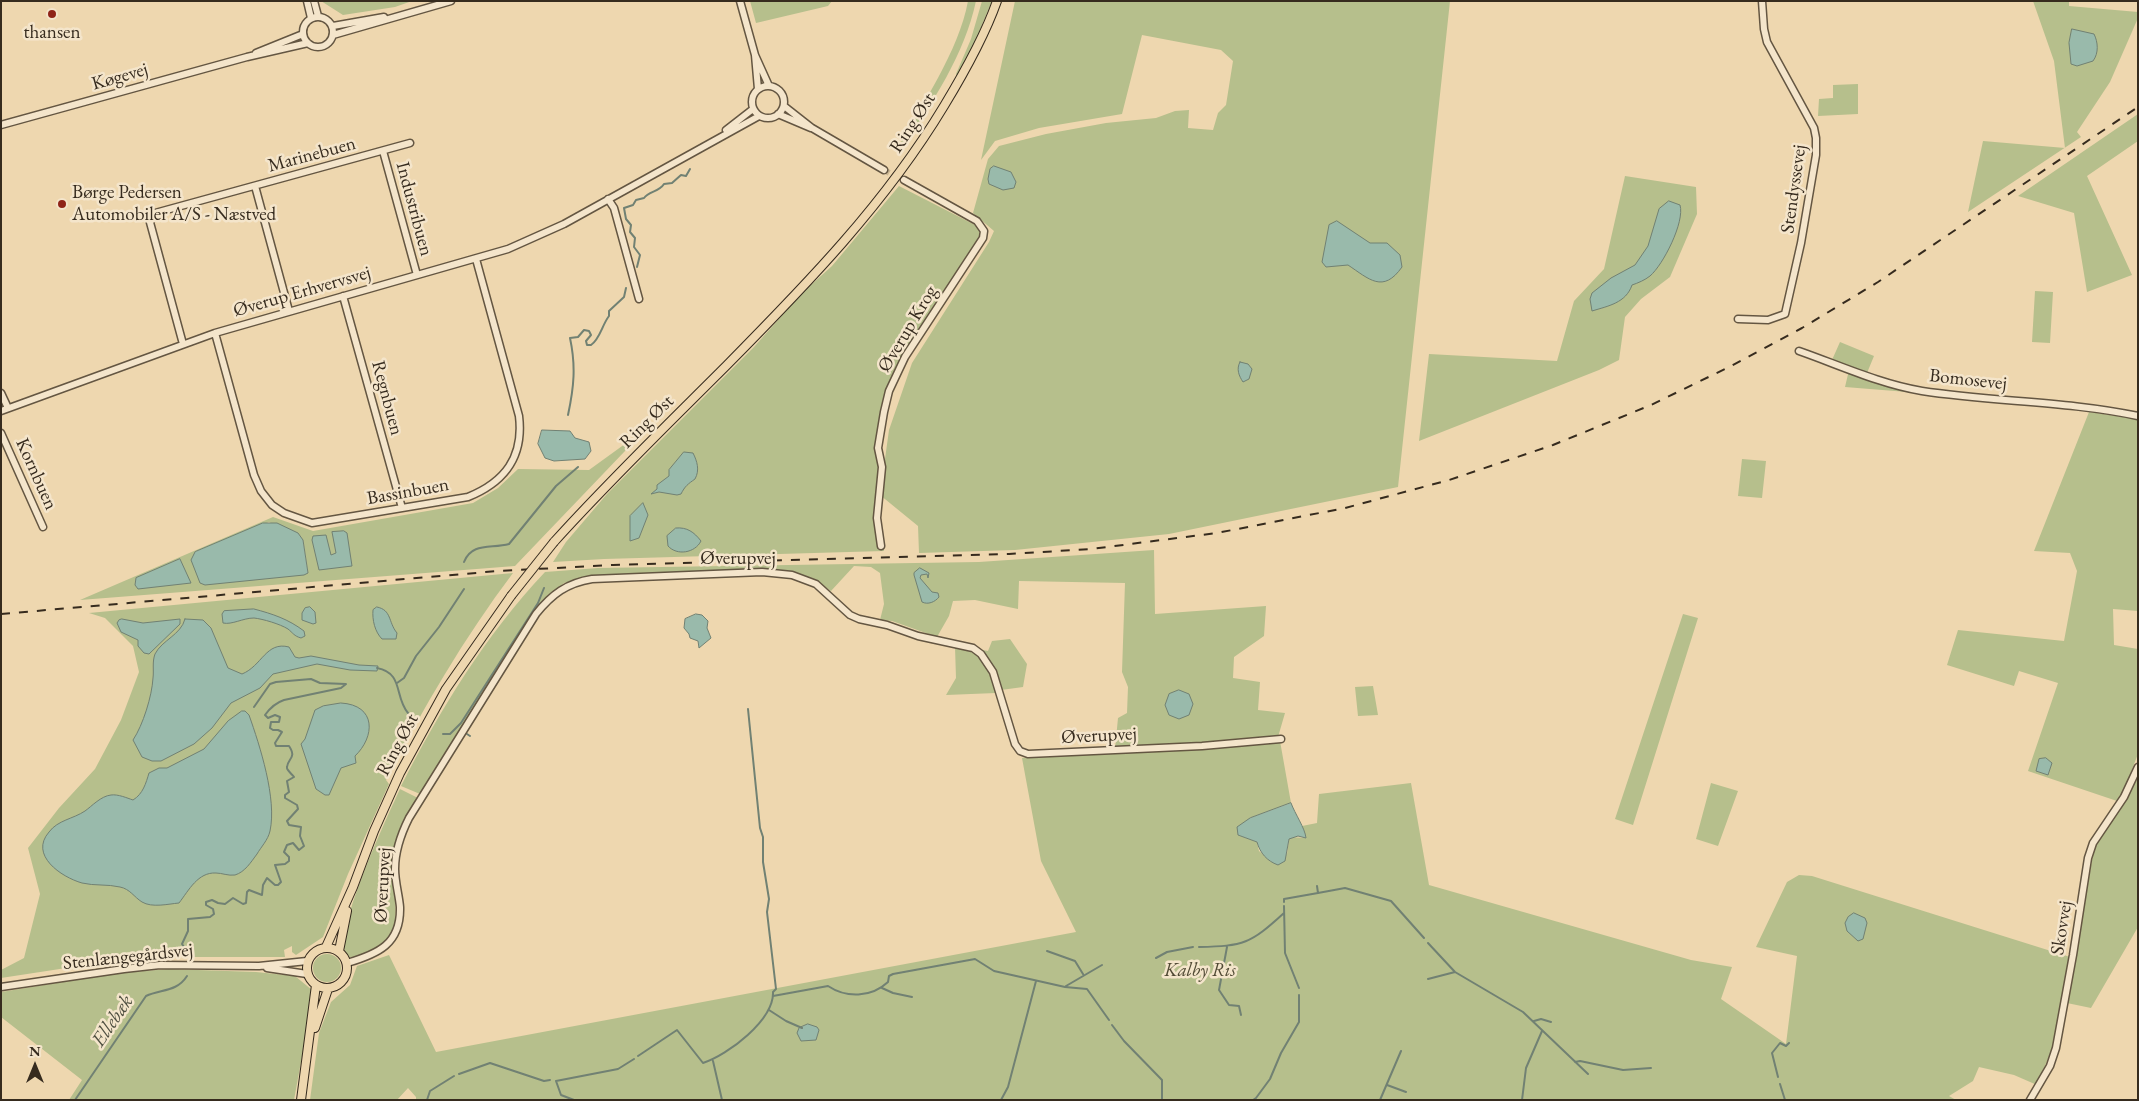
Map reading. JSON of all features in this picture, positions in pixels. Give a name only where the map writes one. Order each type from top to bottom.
[{"type":"main road","name":"Ring Øst","points":[[326,947],[353,888],[374,831],[400,773],[437,706],[480,639],[554,542],[603,488],[796,295],[868,214],[902,169],[939,114],[962,76],[997,1]]},
{"type":"main road","name":"Ring Øst","points":[[339,951],[353,888]]},
{"type":"main road","points":[[326,947],[339,951],[347,963],[348,971],[342,982],[336,987],[328,988],[316,985],[307,974],[307,961],[314,952],[326,947]]},
{"type":"main road","points":[[301,1100],[316,985]]},
{"type":"main road","points":[[310,1042],[328,988]]},
{"type":"street","points":[[307,1],[311,18]]},
{"type":"street","points":[[314,1],[318,16]]},
{"type":"street","points":[[334,36],[333,26],[329,20],[318,16],[311,18],[304,26],[303,34],[308,43],[320,47],[329,43],[334,36],[396,16],[452,1]]},
{"type":"street","points":[[740,1],[755,55],[769,86]]},
{"type":"street","name":"Stendyssevej","points":[[1738,319],[1768,320],[1785,314],[1802,243],[1817,145],[1814,128],[1767,42],[1762,1]]},
{"type":"street","points":[[333,26],[396,16]]},
{"type":"street","name":"Køgevej","points":[[247,57],[303,34]]},
{"type":"street","name":"Køgevej","points":[[1,126],[247,57],[308,43]]},
{"type":"street","points":[[755,55],[758,89]]},
{"type":"street","points":[[784,106],[778,114],[769,118],[760,116],[753,109],[753,96],[758,89],[769,86],[774,87],[782,95],[784,106],[812,128]]},
{"type":"street","name":"Øverup Erhvervsvej","points":[[714,140],[753,109]]},
{"type":"street","points":[[778,114],[812,128],[884,170]]},
{"type":"street","name":"Øverup Erhvervsvej","points":[[4,409],[215,333],[476,259],[527,242],[760,116]]},
{"type":"street","name":"Marinebuen","points":[[183,344],[148,215],[410,143]]},
{"type":"street","name":"Industribuen","points":[[383,151],[417,275]]},
{"type":"street","name":"Øverup Krog","points":[[881,546],[877,518],[882,467],[878,448],[884,412],[890,392],[905,357],[983,238],[984,231],[977,221],[904,180]]},
{"type":"street","points":[[255,186],[289,311]]},
{"type":"street","points":[[608,199],[614,208],[639,299]]},
{"type":"street","name":"Bassinbuen","points":[[215,333],[254,475],[261,491],[272,505],[284,513],[312,523],[468,497],[485,490],[501,477],[512,463],[518,449],[520,431],[519,416],[476,259]]},
{"type":"street","name":"Regnbuen","points":[[343,296],[402,508]]},
{"type":"street","name":"Bomosevej","points":[[1799,351],[1867,376],[1922,390],[2085,408],[2138,416]]},
{"type":"street","points":[[1,394],[4,409]]},
{"type":"street","name":"Kornbuen","points":[[1,433],[43,527]]},
{"type":"street","name":"Øverupvej","points":[[347,963],[370,956],[390,941],[396,931],[400,907],[395,869],[396,854],[400,837],[409,818],[536,614],[557,592],[579,581],[762,572],[781,573],[805,578],[816,584],[850,615],[859,619],[887,625],[918,636],[973,648],[981,654],[993,672],[1015,744],[1020,751],[1028,754],[1202,746],[1281,739]]},
{"type":"street","name":"Skovvej","points":[[2030,1100],[2050,1066],[2056,1048],[2092,843],[2124,797],[2138,767]]},
{"type":"street","name":"Stenlængegårdsvej","points":[[1,987],[160,965],[258,966],[307,961]]},
{"type":"street","name":"Stenlængegårdsvej","points":[[258,966],[307,974]]},
{"type":"green space","points":[[321,1],[412,1],[395,7],[343,15]]},
{"type":"green space","points":[[750,1],[832,1],[828,6],[756,23]]},
{"type":"green space","points":[[968,1],[976,1],[971,21],[956,59],[903,147],[896,151],[948,59]]},
{"type":"green space","points":[[982,1],[992,1],[972,49],[957,76],[956,74],[971,39]]},
{"type":"green space","points":[[1015,1],[1450,1],[1398,487],[1169,534],[1015,550],[919,553],[918,526],[880,495],[889,430],[912,363],[989,242],[994,231],[973,213],[988,159],[999,146],[1046,134],[1106,123],[1156,118],[1175,111],[1189,110],[1188,128],[1213,130],[1218,113],[1226,105],[1233,61],[1221,50],[1142,35],[1122,114],[1039,128],[995,141],[981,160]]},
{"type":"green space","points":[[2033,1],[2069,1],[2069,6],[2138,12],[2138,18],[2110,82],[2077,132],[2081,137],[2065,148],[2054,61]]},
{"type":"green space","points":[[1858,84],[1858,114],[1818,116],[1819,99],[1833,98],[1833,85]]},
{"type":"green space","points":[[2138,114],[2138,141],[2087,176],[2132,275],[2087,292],[2074,213],[2018,196]]},
{"type":"green space","points":[[1983,141],[2064,148],[1968,212]]},
{"type":"green space","points":[[1625,176],[1696,187],[1697,214],[1670,277],[1641,299],[1625,317],[1619,360],[1599,370],[1419,441],[1429,354],[1557,361],[1574,301],[1604,269]]},
{"type":"green space","points":[[899,186],[979,227],[980,237],[894,370],[887,390],[881,417],[880,469],[876,503],[884,551],[553,562],[566,542],[607,494],[754,347],[802,293],[832,266]]},
{"type":"green space","points":[[2035,291],[2053,292],[2050,343],[2032,342]]},
{"type":"green space","points":[[1840,342],[1874,356],[1867,373],[1832,360]]},
{"type":"green space","points":[[1849,370],[1932,394],[1845,387]]},
{"type":"green space","points":[[2089,412],[2138,419],[2138,611],[2113,609],[2114,645],[2138,649],[2138,754],[2122,795],[2117,801],[2028,771],[2058,683],[2019,671],[2014,686],[1947,665],[1958,630],[2064,641],[2077,571],[2070,553],[2034,551]]},
{"type":"green space","points":[[647,428],[515,566],[80,600],[273,517],[313,531],[473,503],[498,488],[518,469],[589,470]],"holes":[[[269,522],[303,540],[308,573],[195,552]]]},
{"type":"green space","points":[[1742,459],[1766,461],[1762,498],[1738,496]]},
{"type":"green space","points":[[1154,550],[1155,614],[1266,606],[1264,636],[1234,657],[1233,678],[1260,682],[1258,710],[1285,713],[1278,737],[1200,745],[1115,749],[1118,718],[1127,713],[1128,687],[1122,672],[1125,583],[1019,581],[1018,609],[975,600],[953,601],[949,616],[937,637],[892,621],[880,620],[884,604],[880,573],[871,567],[854,566],[831,591],[814,580],[782,570],[591,576],[564,583],[543,601],[420,794],[401,786],[448,701],[484,647],[523,596],[545,572],[598,568],[979,562]]},
{"type":"green space","points":[[513,573],[445,674],[386,780],[389,784],[348,874],[323,937],[296,955],[292,952],[292,946],[284,950],[285,957],[162,957],[99,963],[1,978],[1,970],[24,958],[40,894],[28,848],[59,808],[95,769],[121,720],[139,672],[133,646],[105,618],[89,613]]},
{"type":"green space","points":[[1683,614],[1698,618],[1633,825],[1615,819]]},
{"type":"green space","points":[[1010,639],[1027,664],[1023,687],[1001,690],[995,671],[983,650],[988,651],[992,641]]},
{"type":"green space","points":[[955,647],[974,653],[984,662],[996,693],[946,695],[956,678]]},
{"type":"green space","points":[[1373,686],[1378,715],[1358,716],[1355,687]]},
{"type":"green space","name":"Kalby Ris","points":[[1280,741],[1291,803],[1250,818],[1239,835],[1257,842],[1259,851],[1272,862],[1287,854],[1291,837],[1306,838],[1302,826],[1317,823],[1319,794],[1411,783],[1429,885],[1691,960],[1732,967],[1721,999],[1786,1044],[1797,956],[1756,947],[1787,882],[1799,875],[1812,876],[2070,957],[2052,1049],[2037,1085],[2014,1075],[1979,1067],[1973,1081],[1949,1096],[1956,1100],[416,1100],[416,1097],[408,1088],[397,1100],[310,1100],[319,1033],[331,1002],[350,985],[357,966],[389,955],[436,1052],[1076,932],[1041,861],[1022,758]]},
{"type":"green space","points":[[2138,773],[2138,927],[2091,1008],[2067,1003],[2095,843]]},
{"type":"green space","points":[[1711,783],[1738,791],[1718,846],[1696,839]]},
{"type":"green space","points":[[400,789],[418,798],[407,816],[394,849],[392,864],[396,909],[395,922],[391,935],[381,946],[362,956],[350,957],[344,945],[346,927],[353,902]]},
{"type":"green space","points":[[327,954],[337,958],[341,968],[337,978],[327,982],[317,978],[313,968],[317,958]]},
{"type":"green space","points":[[169,969],[256,972],[295,976],[312,990],[294,1100],[69,1100],[82,1080],[1,1017],[1,992],[119,973]]},
{"type":"shaded area","points":[[2072,29],[2094,34],[2097,48],[2093,61],[2077,66],[2071,64],[2069,43]]},
{"type":"shaded area","points":[[994,166],[1011,172],[1016,182],[1014,188],[1003,190],[989,184],[990,169]]},
{"type":"shaded area","points":[[1669,201],[1680,205],[1681,212],[1672,243],[1661,263],[1650,276],[1632,285],[1621,300],[1592,311],[1590,299],[1592,293],[1611,278],[1635,265],[1648,246],[1659,209]]},
{"type":"shaded area","points":[[1337,221],[1370,243],[1387,243],[1400,255],[1402,267],[1395,275],[1382,282],[1369,279],[1348,265],[1326,267],[1322,262],[1329,225]]},
{"type":"shaded area","points":[[1240,362],[1248,364],[1252,369],[1249,379],[1243,382],[1238,372]]},
{"type":"shaded area","points":[[542,430],[570,431],[575,438],[589,442],[591,451],[585,459],[554,461],[545,458],[538,444]]},
{"type":"shaded area","points":[[684,452],[693,453],[697,462],[698,469],[695,479],[687,485],[681,494],[659,492],[651,494],[657,489],[657,485],[669,476],[669,470]]},
{"type":"shaded area","points":[[643,503],[648,515],[639,538],[630,541],[630,516]]},
{"type":"shaded area","points":[[263,523],[277,523],[298,533],[303,540],[308,573],[304,575],[205,585],[200,583],[191,560],[195,552]]},
{"type":"shaded area","points":[[676,528],[684,528],[690,531],[701,541],[695,548],[686,552],[672,549],[668,546],[667,536]]},
{"type":"shaded area","points":[[344,531],[347,533],[352,566],[319,570],[312,540],[313,536],[326,535],[331,555],[336,553],[332,532]]},
{"type":"shaded area","points":[[180,559],[191,583],[138,589],[135,585],[136,578]]},
{"type":"shaded area","points":[[920,568],[929,573],[928,578],[927,574],[921,575],[920,578],[932,592],[938,593],[939,597],[936,600],[927,603],[922,602],[914,575]]},
{"type":"shaded area","points":[[310,607],[315,612],[316,623],[313,624],[302,620],[302,613],[305,608]]},
{"type":"shaded area","points":[[377,607],[388,614],[397,633],[396,639],[382,639],[378,633],[374,626],[373,614],[373,610]]},
{"type":"shaded area","points":[[254,609],[292,623],[304,631],[305,636],[301,638],[285,627],[254,618],[223,623],[222,614],[224,611]]},
{"type":"shaded area","points":[[696,614],[702,615],[708,621],[707,628],[711,638],[699,648],[698,641],[690,638],[684,628],[685,619]]},
{"type":"shaded area","points":[[122,619],[143,623],[180,619],[180,624],[149,654],[144,653],[138,646],[138,640],[121,632],[117,623]]},
{"type":"shaded area","points":[[185,619],[203,620],[211,628],[228,668],[242,674],[255,666],[269,651],[281,646],[289,647],[295,657],[311,656],[359,665],[378,666],[377,671],[350,670],[317,664],[273,674],[260,688],[231,703],[212,728],[194,744],[161,761],[152,761],[142,757],[133,740],[149,702],[155,654],[180,629]]},
{"type":"shaded area","points":[[1179,690],[1189,694],[1193,704],[1189,715],[1179,719],[1169,715],[1165,705],[1169,694]]},
{"type":"shaded area","points":[[341,703],[353,705],[361,709],[367,716],[369,731],[362,748],[355,756],[356,763],[341,768],[329,795],[325,795],[316,789],[301,744],[305,739],[315,710],[323,706]]},
{"type":"shaded area","points":[[242,711],[249,715],[258,742],[269,788],[272,818],[266,840],[242,872],[235,875],[210,873],[204,875],[194,883],[179,903],[155,905],[142,902],[123,888],[87,884],[74,880],[65,876],[50,864],[45,857],[43,849],[44,841],[53,828],[61,822],[85,811],[107,796],[117,795],[133,800],[142,791],[149,773],[159,768],[167,768],[204,749],[228,721]]},
{"type":"shaded area","points":[[2046,758],[2052,763],[2048,775],[2036,771],[2039,759]]},
{"type":"shaded area","points":[[1291,803],[1306,838],[1298,836],[1289,839],[1285,861],[1278,865],[1265,856],[1257,842],[1238,835],[1237,827],[1250,818]]},
{"type":"shaded area","points":[[1854,913],[1865,918],[1867,923],[1863,939],[1858,941],[1847,931],[1845,923],[1848,917]]},
{"type":"shaded area","points":[[808,1024],[817,1027],[819,1030],[816,1040],[801,1041],[797,1033],[799,1028]]},
{"type":"waterway","points":[[637,267],[640,255],[634,247],[635,238],[630,232],[631,225],[626,219],[624,208],[633,205],[636,200],[644,198],[664,184],[672,183],[681,175],[686,176],[690,169]]},
{"type":"waterway","points":[[568,415],[574,377],[570,338],[578,337],[584,330],[589,331],[591,335],[586,341],[587,345],[591,345],[599,336],[609,316],[609,311],[624,297],[626,288]]},
{"type":"waterway","points":[[464,562],[472,551],[483,547],[509,544],[556,486],[578,467]]},
{"type":"waterway","points":[[443,734],[450,734],[461,723],[538,603],[544,588]]},
{"type":"waterway","points":[[397,683],[404,678],[416,656],[439,627],[464,589]]},
{"type":"waterway","points":[[377,668],[386,671],[395,680],[401,700],[408,713]]},
{"type":"waterway","name":"Ellebæk","points":[[187,951],[182,944],[188,931],[188,919],[210,917],[214,914],[213,909],[206,905],[206,902],[212,900],[225,904],[233,898],[243,904],[246,903],[249,890],[262,895],[263,885],[267,878],[275,885],[281,882],[275,865],[285,864],[289,861],[289,857],[284,852],[287,845],[293,843],[299,850],[304,846],[300,836],[301,827],[289,825],[287,821],[298,809],[297,805],[285,798],[285,795],[289,792],[287,781],[294,777],[287,768],[292,753],[289,746],[276,746],[275,743],[282,732],[270,728],[271,722],[279,722],[280,717],[275,715],[268,718],[265,715],[273,706],[281,701],[341,688],[346,684],[320,683],[311,679],[276,682],[270,684],[254,707]]},
{"type":"waterway","points":[[638,1056],[677,1030],[703,1063],[713,1059],[748,1035],[758,1025],[766,1014],[773,992],[776,989],[767,912],[769,899],[763,862],[763,837],[760,828],[748,709]]},
{"type":"waterway","points":[[1284,902],[1284,899],[1318,893],[1317,886]]},
{"type":"waterway","points":[[1318,893],[1345,888],[1391,901],[1424,938]]},
{"type":"waterway","points":[[1284,906],[1285,953],[1299,988]]},
{"type":"waterway","points":[[1199,947],[1226,946],[1246,941],[1263,931],[1284,913]]},
{"type":"waterway","points":[[1428,943],[1455,972],[1523,1012],[1588,1074]]},
{"type":"waterway","points":[[1156,958],[1167,952],[1193,947]]},
{"type":"waterway","points":[[1227,947],[1219,990],[1229,1005],[1239,1006],[1241,1015]]},
{"type":"waterway","points":[[1047,951],[1075,961],[1083,974]]},
{"type":"waterway","points":[[773,996],[828,986],[843,993],[866,993],[881,987],[888,982],[889,976],[893,974],[975,959],[994,971],[1065,987],[1087,989],[1109,1020]]},
{"type":"waterway","points":[[1066,986],[1102,965]]},
{"type":"waterway","points":[[1428,979],[1455,972]]},
{"type":"waterway","name":"Ellebæk","points":[[75,1100],[146,996],[174,988],[187,976]]},
{"type":"waterway","points":[[1001,1100],[1008,1087],[1036,981]]},
{"type":"waterway","points":[[882,988],[893,993],[912,997]]},
{"type":"waterway","points":[[1253,1100],[1270,1079],[1281,1053],[1299,1022],[1299,995]]},
{"type":"waterway","points":[[769,1010],[786,1021],[802,1028]]},
{"type":"waterway","points":[[1534,1021],[1541,1019],[1551,1022]]},
{"type":"waterway","points":[[1112,1025],[1124,1041],[1162,1080],[1162,1100]]},
{"type":"waterway","points":[[1522,1100],[1526,1068],[1542,1031]]},
{"type":"waterway","points":[[1778,1077],[1772,1053],[1780,1043],[1786,1046],[1789,1043]]},
{"type":"waterway","points":[[1380,1100],[1401,1051]]},
{"type":"waterway","points":[[574,1100],[561,1095],[556,1081],[618,1069],[634,1059]]},
{"type":"waterway","points":[[713,1061],[722,1100]]},
{"type":"waterway","points":[[1575,1062],[1580,1061],[1623,1070],[1651,1068]]},
{"type":"waterway","points":[[459,1074],[490,1063],[544,1081],[550,1080]]},
{"type":"waterway","points":[[427,1100],[430,1091],[454,1076]]},
{"type":"waterway","points":[[1780,1084],[1785,1100]]},
{"type":"waterway","points":[[1387,1085],[1406,1092]]},
{"type":"tunnel","points":[[884,170],[900,179]]},
{"type":"railway","points":[[1,614],[498,571],[613,565],[1009,554],[1091,549],[1217,533],[1345,508],[1449,480],[1553,445],[1651,405],[1729,367],[1802,328],[1878,282],[2138,107]]},
{"type":"place","name":"thansen","points":[[52,14]]},
{"type":"place","name":"Børge Pedersen Automobiler A/S - Næstved","points":[[62,204]]}]
